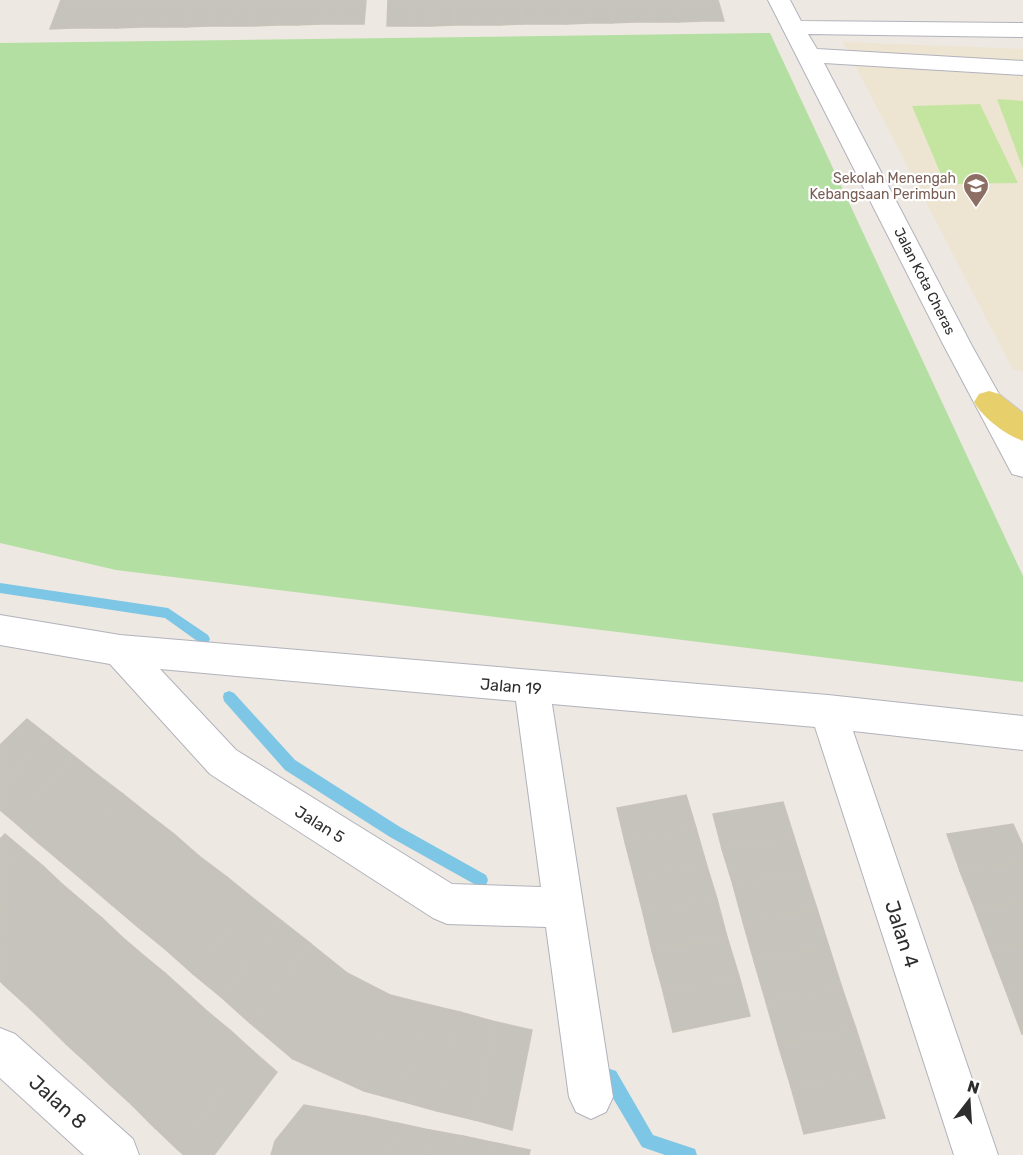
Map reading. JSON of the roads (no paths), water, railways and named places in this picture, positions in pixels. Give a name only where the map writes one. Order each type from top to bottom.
[{"type":"main road","points":[[989,402],[1023,429]]},
{"type":"street","name":"Jalan Kota Cheras","points":[[779,0],[795,27],[958,346],[1023,465]]},
{"type":"street","points":[[795,27],[825,27],[868,18],[1023,30]]},
{"type":"street","points":[[809,55],[1023,68]]},
{"type":"street","name":"Jalan 19","points":[[0,630],[120,651],[828,712],[1023,733]]},
{"type":"street","name":"Jalan 5","points":[[120,651],[224,762],[447,904],[564,908]]},
{"type":"street","points":[[532,687],[591,1097]]},
{"type":"street","name":"Jalan 4","points":[[828,712],[976,1155]]},
{"type":"street","name":"Jalan 8","points":[[0,1049],[117,1155]]},
{"type":"waterway","points":[[0,588],[168,613],[204,639]]},
{"type":"waterway","points":[[229,697],[290,765],[395,832],[481,880]]},
{"type":"waterway","points":[[610,1077],[648,1141],[689,1155]]},
{"type":"place","name":"Sekolah Menengah Kebangsaan Perimbun","points":[[976,209]]}]
